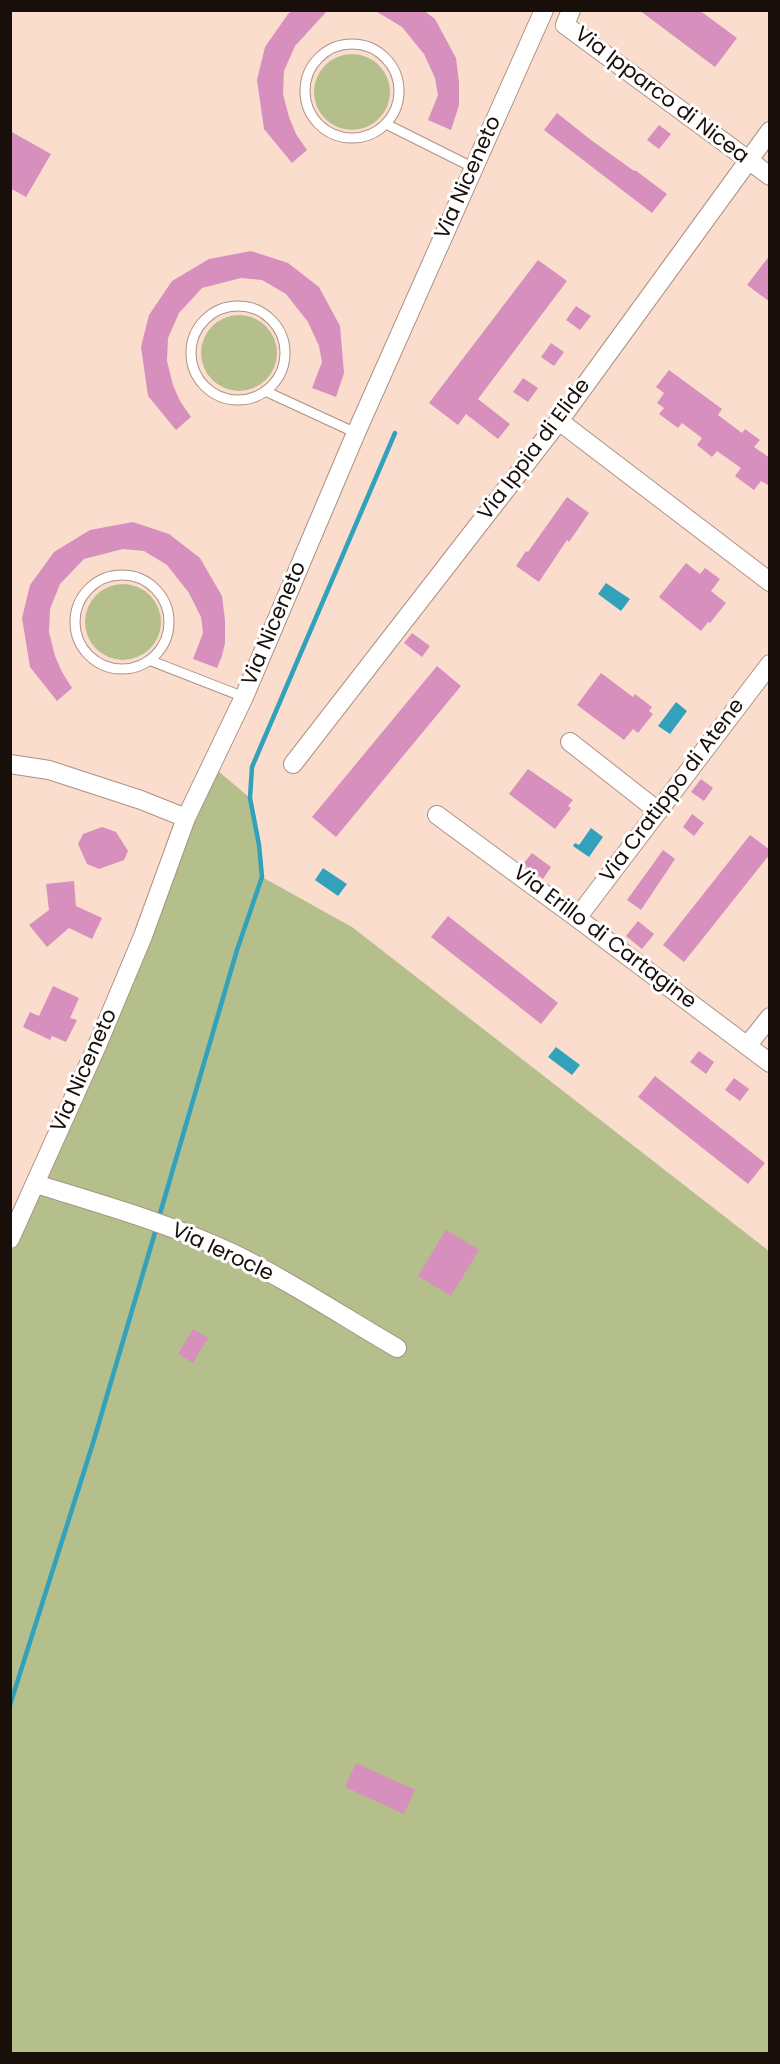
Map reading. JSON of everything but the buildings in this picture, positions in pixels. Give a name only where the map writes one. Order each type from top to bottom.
[{"type":"street","name":"Via Ipparco di Nicea","points":[[544,11],[568,18],[770,176]]},
{"type":"street","name":"Via Niceneto","points":[[10,1239],[143,936],[186,818],[243,697],[356,433],[544,11]]},
{"type":"street","name":"Via Ippia di Elide","points":[[293,764],[559,421],[770,131]]},
{"type":"street","points":[[559,421],[770,582]]},
{"type":"street","name":"Via Cratippo di Atene","points":[[577,918],[770,664]]},
{"type":"street","points":[[570,742],[658,811]]},
{"type":"street","points":[[10,764],[49,770],[141,800],[186,818]]},
{"type":"street","name":"Via Erillo di Cartagine","points":[[437,815],[770,1063]]},
{"type":"street","points":[[747,1046],[770,1017]]},
{"type":"street","name":"Via Ierocle","points":[[36,1184],[134,1215],[229,1252],[397,1348]]},
{"type":"lane","points":[[354,45],[369,48],[382,56],[392,67],[398,81],[399,96],[394,111],[386,123],[374,133],[358,138],[343,138],[328,132],[316,122],[308,109],[304,94],[307,78],[314,64],[325,53],[339,46],[354,45]]},
{"type":"lane","points":[[386,123],[474,168]]},
{"type":"lane","points":[[265,391],[276,381],[286,354],[284,339],[277,326],[267,315],[254,308],[232,307],[212,314],[200,326],[193,340],[191,357],[196,372],[205,386],[218,395],[234,399],[250,398],[265,391],[356,433]]},
{"type":"lane","points":[[148,660],[159,650],[168,630],[167,608],[160,595],[144,581],[123,575],[108,577],[95,583],[83,595],[76,609],[75,626],[79,641],[88,655],[101,664],[117,669],[134,667],[148,660],[243,697]]},
{"type":"green space","points":[[352,54],[366,57],[379,65],[387,78],[390,92],[387,106],[379,119],[366,127],[352,130],[338,127],[325,119],[317,106],[314,92],[317,78],[325,65],[338,57]]},
{"type":"green space","points":[[239,315],[253,318],[266,326],[274,339],[277,353],[274,367],[266,380],[253,388],[239,391],[225,388],[212,380],[204,367],[201,353],[204,339],[212,326],[225,318]]},
{"type":"green space","points":[[123,584],[137,587],[150,595],[158,608],[161,622],[158,636],[150,649],[137,657],[123,660],[109,657],[96,649],[88,636],[85,622],[88,608],[96,595],[109,587]]},
{"type":"green space","points":[[211,765],[250,798],[262,877],[352,927],[769,1251],[769,2053],[11,2053],[10,1239]]},
{"type":"water","points":[[606,583],[630,599],[621,611],[598,594]]},
{"type":"water","points":[[676,702],[687,711],[670,734],[658,726]]},
{"type":"water","points":[[591,828],[603,837],[589,857],[573,846],[575,843],[579,845]]},
{"type":"water","points":[[323,868],[347,884],[338,896],[315,880]]},
{"type":"water","points":[[556,1047],[580,1065],[572,1075],[548,1057]]},
{"type":"waterway","points":[[159,1217],[237,950],[262,877],[259,845],[250,798],[252,767],[395,433]]},
{"type":"waterway","points":[[10,1705],[93,1443],[156,1229]]}]
